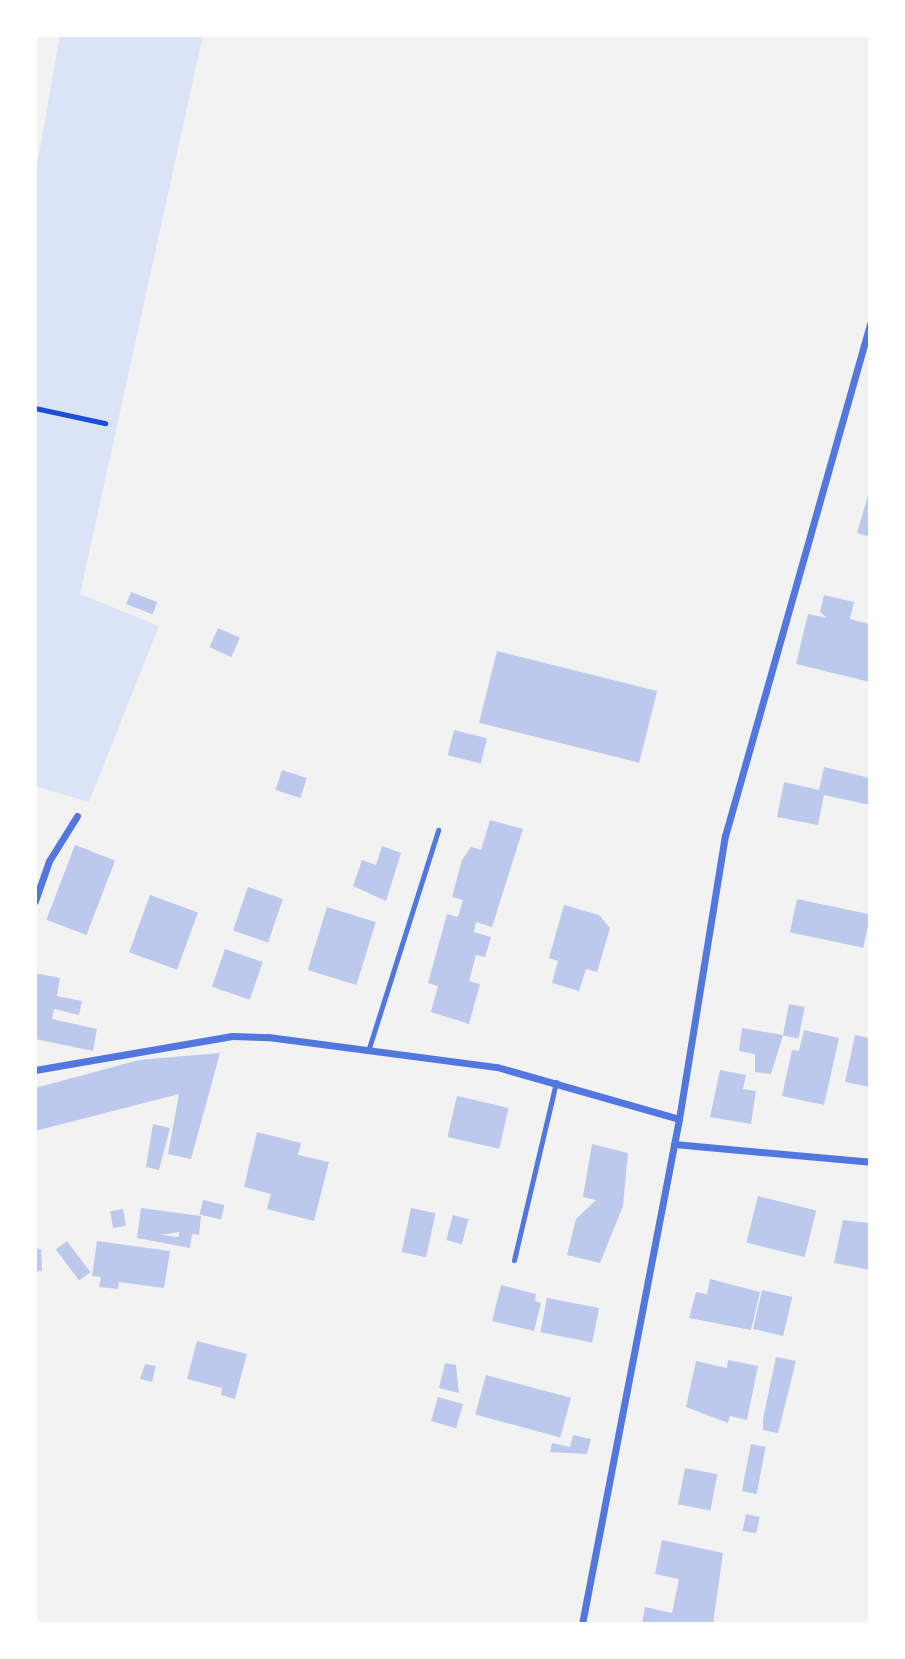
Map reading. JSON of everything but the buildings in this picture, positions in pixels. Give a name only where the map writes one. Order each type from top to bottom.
[{"type":"street","points":[[582,1624],[679,1119],[725,836],[748,738],[870,324]]},
{"type":"street","points":[[35,901],[49,861],[78,816]]},
{"type":"street","points":[[35,1070],[232,1036],[369,1048],[556,1082],[679,1119]]},
{"type":"street","points":[[674,1144],[870,1162]]},
{"type":"lane","points":[[369,1048],[438,830]]},
{"type":"lane","points":[[514,1260],[556,1082]]},
{"type":"path","points":[[35,408],[105,423]]},
{"type":"shaded area","points":[[60,35],[203,35],[80,594],[159,626],[89,802],[35,786],[35,176]]}]
